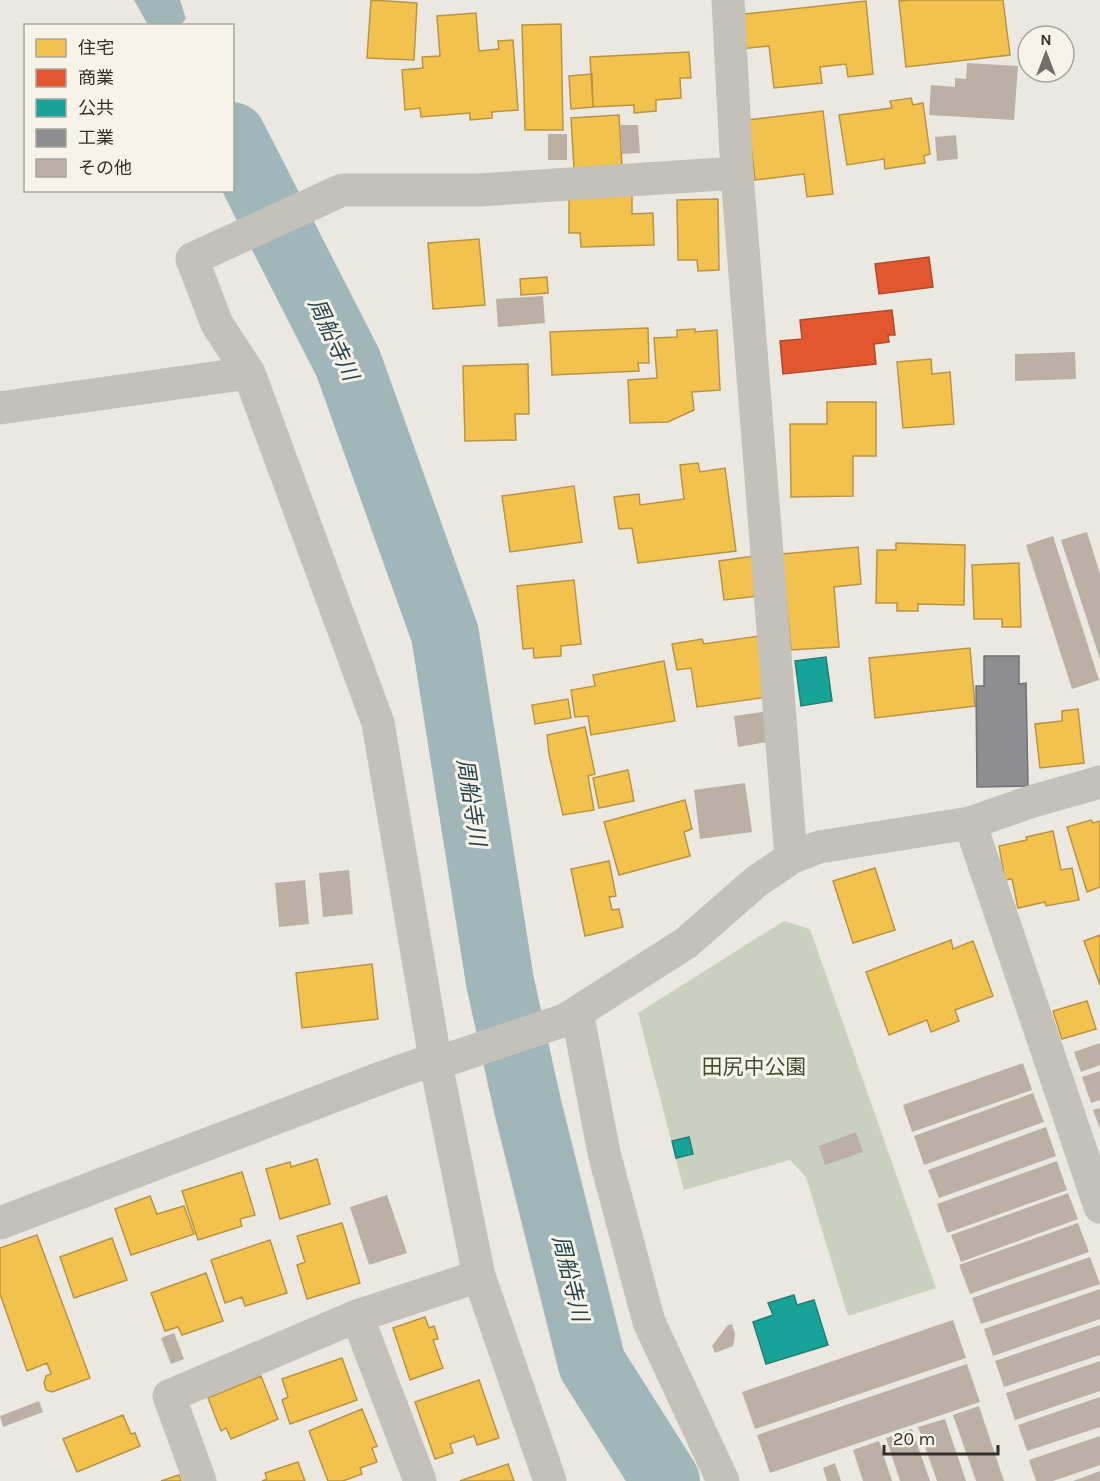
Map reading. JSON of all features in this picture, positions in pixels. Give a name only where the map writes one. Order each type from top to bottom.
[{"type":"street","points":[[728,0],[737,173],[791,858]]},
{"type":"street","points":[[550,1481],[479,1276],[443,1059],[378,723],[249,373],[217,324],[192,259],[342,190],[479,190],[737,173]]},
{"type":"street","points":[[0,408],[249,373]]},
{"type":"street","points":[[0,1223],[369,1082],[571,1016],[686,943],[757,881],[791,858],[819,847],[970,823],[1030,802],[1100,782]]},
{"type":"street","points":[[970,823],[1100,1207]]},
{"type":"street","points":[[571,1016],[604,1153],[649,1322],[723,1481]]},
{"type":"street","points":[[200,1481],[169,1396],[357,1316],[479,1276]]},
{"type":"street","points":[[357,1316],[420,1481]]},
{"type":"green space","name":"田尻中公園","points":[[784,921],[810,929],[936,1288],[848,1316],[806,1177],[790,1160],[684,1190],[638,1013]]},
{"type":"water","points":[[134,0],[180,0],[186,19],[181,24],[147,24]]},
{"type":"building: 住宅","points":[[371,0],[417,3],[414,60],[367,58]]},
{"type":"building: 住宅","points":[[1003,0],[1010,55],[906,67],[899,1]]},
{"type":"building: 住宅","points":[[866,1],[873,74],[848,77],[846,64],[820,67],[822,83],[774,88],[769,46],[740,49],[736,15]]},
{"type":"building: 住宅","points":[[476,13],[479,51],[499,49],[498,41],[513,40],[518,110],[492,112],[492,118],[470,120],[470,113],[421,117],[420,108],[405,110],[402,70],[423,68],[422,57],[440,56],[437,16]]},
{"type":"building: 住宅","points":[[561,24],[563,130],[525,130],[522,25]]},
{"type":"building: 住宅","points":[[689,52],[691,78],[680,78],[681,98],[656,100],[656,111],[634,113],[634,105],[593,107],[590,57]]},
{"type":"building: 住宅","points":[[592,74],[593,107],[571,109],[569,76]]},
{"type":"building: 住宅","points":[[911,98],[913,105],[923,103],[930,154],[924,156],[925,163],[885,169],[884,159],[847,165],[839,115],[892,108],[890,101]]},
{"type":"building: 住宅","points":[[823,111],[833,194],[807,197],[804,174],[755,180],[748,120]]},
{"type":"building: 住宅","points":[[619,115],[622,165],[574,168],[571,118]]},
{"type":"building: 住宅","points":[[632,191],[632,214],[653,213],[654,245],[581,247],[580,233],[569,233],[569,192]]},
{"type":"building: 住宅","points":[[718,199],[719,270],[698,271],[697,260],[678,260],[677,200]]},
{"type":"building: 住宅","points":[[479,239],[485,305],[433,309],[428,243]]},
{"type":"building: 住宅","points":[[547,277],[548,293],[521,295],[520,279]]},
{"type":"building: 住宅","points":[[648,328],[649,363],[638,363],[639,371],[552,375],[550,332]]},
{"type":"building: 住宅","points":[[695,329],[695,332],[717,330],[720,390],[692,392],[694,410],[668,422],[630,423],[628,380],[657,378],[654,338],[677,337],[677,330]]},
{"type":"building: 住宅","points":[[931,359],[932,374],[950,372],[954,424],[903,428],[897,362]]},
{"type":"building: 住宅","points":[[528,364],[529,414],[515,414],[516,440],[465,441],[463,366]]},
{"type":"building: 住宅","points":[[827,402],[876,402],[876,456],[853,456],[853,496],[791,497],[790,424],[827,424]]},
{"type":"building: 住宅","points":[[698,463],[700,472],[725,468],[736,551],[638,563],[632,528],[619,529],[614,497],[639,494],[640,505],[684,499],[680,465]]},
{"type":"building: 住宅","points":[[574,486],[582,542],[510,552],[502,496]]},
{"type":"building: 住宅","points":[[896,543],[965,545],[964,605],[918,604],[918,611],[897,611],[897,603],[876,603],[877,550],[896,550]]},
{"type":"building: 住宅","points":[[858,547],[861,584],[834,587],[839,647],[791,650],[782,554]]},
{"type":"building: 住宅","points":[[754,556],[758,596],[724,600],[719,561]]},
{"type":"building: 住宅","points":[[1019,563],[1021,627],[1002,627],[1002,619],[974,619],[972,565]]},
{"type":"building: 住宅","points":[[574,580],[581,644],[561,646],[561,656],[534,658],[533,648],[523,649],[517,586]]},
{"type":"building: 住宅","points":[[759,636],[768,697],[697,707],[691,668],[677,670],[672,644],[702,639],[704,644]]},
{"type":"building: 住宅","points":[[970,648],[975,706],[875,718],[869,658]]},
{"type":"building: 住宅","points":[[664,661],[675,721],[591,735],[588,716],[575,717],[571,690],[595,686],[593,675]]},
{"type":"building: 住宅","points":[[568,699],[571,718],[535,724],[532,705]]},
{"type":"building: 住宅","points":[[1078,709],[1084,763],[1040,768],[1035,724],[1062,721],[1062,711]]},
{"type":"building: 住宅","points":[[585,727],[595,774],[588,776],[594,810],[563,815],[547,735]]},
{"type":"building: 住宅","points":[[628,770],[634,801],[599,808],[593,778]]},
{"type":"building: 住宅","points":[[685,800],[692,829],[684,832],[690,856],[619,875],[604,822]]},
{"type":"building: 住宅","points":[[1091,820],[1093,823],[1100,821],[1100,887],[1087,892],[1067,827]]},
{"type":"building: 住宅","points":[[1053,831],[1061,870],[1072,868],[1079,900],[1046,906],[1045,902],[1018,908],[1012,879],[1005,880],[999,846]]},
{"type":"building: 住宅","points":[[609,861],[616,896],[609,897],[612,910],[619,909],[623,927],[585,936],[571,869]]},
{"type":"building: 住宅","points":[[875,868],[895,930],[853,943],[833,881]]},
{"type":"building: 住宅","points":[[1100,935],[1100,985],[1084,941]]},
{"type":"building: 住宅","points":[[951,940],[953,949],[973,941],[993,996],[955,1010],[959,1021],[931,1032],[927,1020],[889,1035],[866,972]]},
{"type":"building: 住宅","points":[[372,964],[378,1019],[302,1028],[296,973]]},
{"type":"building: 住宅","points":[[1087,1001],[1096,1029],[1062,1039],[1053,1011]]},
{"type":"building: 住宅","points":[[317,1159],[330,1204],[280,1219],[266,1169],[290,1162],[291,1167]]},
{"type":"building: 住宅","points":[[242,1172],[255,1215],[240,1219],[242,1226],[198,1240],[182,1191]]},
{"type":"building: 住宅","points":[[150,1196],[157,1214],[184,1206],[194,1234],[131,1255],[115,1209]]},
{"type":"building: 住宅","points":[[342,1223],[360,1283],[307,1299],[297,1265],[305,1262],[297,1236]]},
{"type":"building: 住宅","points":[[37,1235],[90,1378],[52,1392],[46,1390],[44,1383],[46,1376],[51,1374],[47,1363],[27,1371],[0,1294],[0,1248]]},
{"type":"building: 住宅","points":[[112,1238],[127,1280],[74,1298],[60,1257]]},
{"type":"building: 住宅","points":[[270,1240],[287,1293],[245,1306],[242,1297],[225,1303],[211,1260]]},
{"type":"building: 住宅","points":[[206,1273],[223,1321],[182,1335],[178,1327],[165,1331],[151,1293]]},
{"type":"building: 住宅","points":[[425,1317],[429,1328],[434,1326],[438,1339],[433,1340],[443,1368],[410,1380],[393,1328]]},
{"type":"building: 住宅","points":[[342,1358],[357,1400],[290,1424],[282,1400],[288,1397],[282,1379]]},
{"type":"building: 住宅","points":[[261,1376],[278,1419],[231,1439],[226,1428],[221,1431],[208,1398]]},
{"type":"building: 住宅","points":[[479,1380],[499,1438],[477,1445],[474,1436],[450,1444],[453,1453],[435,1459],[415,1402]]},
{"type":"building: 住宅","points":[[362,1409],[377,1446],[372,1448],[377,1462],[360,1468],[362,1474],[343,1481],[328,1481],[309,1431]]},
{"type":"building: 住宅","points":[[123,1415],[131,1434],[135,1433],[140,1446],[77,1472],[63,1439]]},
{"type":"building: 住宅","points":[[298,1462],[305,1481],[262,1481],[267,1479],[265,1473]]},
{"type":"building: 住宅","points":[[508,1464],[514,1481],[460,1481]]},
{"type":"building: 住宅","points":[[179,1475],[181,1481],[161,1481]]},
{"type":"building: 商業","points":[[929,257],[933,287],[879,294],[875,264]]},
{"type":"building: 商業","points":[[892,310],[895,335],[888,335],[889,342],[874,344],[876,364],[783,374],[780,341],[802,339],[800,320]]},
{"type":"building: 公共","points":[[826,657],[832,701],[801,706],[795,661]]},
{"type":"building: 公共","points":[[689,1137],[693,1154],[676,1158],[672,1141]]},
{"type":"building: 公共","points":[[794,1295],[797,1305],[814,1300],[828,1345],[766,1364],[753,1322],[773,1315],[768,1303]]},
{"type":"building: 工業","points":[[984,656],[1019,656],[1019,684],[1026,683],[1028,786],[977,787],[976,686],[984,686]]},
{"type":"building: その他","points":[[967,63],[1016,66],[1014,120],[929,115],[931,85],[955,87],[955,78],[966,79]]},
{"type":"building: その他","points":[[620,125],[638,125],[640,153],[622,154]]},
{"type":"building: その他","points":[[548,134],[567,134],[567,160],[548,160]]},
{"type":"building: その他","points":[[956,135],[958,159],[937,161],[935,137]]},
{"type":"building: その他","points":[[543,296],[545,323],[498,327],[496,299]]},
{"type":"building: その他","points":[[1075,352],[1076,379],[1015,381],[1015,354]]},
{"type":"building: その他","points":[[1087,532],[1100,574],[1100,659],[1061,540]]},
{"type":"building: その他","points":[[1053,536],[1099,680],[1072,689],[1026,545]]},
{"type":"building: その他","points":[[769,711],[773,741],[738,747],[734,716]]},
{"type":"building: その他","points":[[745,783],[752,832],[700,839],[694,790]]},
{"type":"building: その他","points":[[349,870],[353,914],[323,917],[319,873]]},
{"type":"building: その他","points":[[305,880],[309,924],[279,927],[275,883]]},
{"type":"building: その他","points":[[1100,1043],[1100,1065],[1081,1072],[1074,1052]]},
{"type":"building: その他","points":[[1023,1063],[1032,1090],[912,1132],[903,1105]]},
{"type":"building: その他","points":[[1100,1071],[1100,1100],[1091,1103],[1082,1077]]},
{"type":"building: その他","points":[[1033,1093],[1044,1122],[924,1165],[914,1136]]},
{"type":"building: その他","points":[[1100,1108],[1100,1129],[1093,1110]]},
{"type":"building: その他","points":[[1046,1127],[1056,1156],[939,1198],[928,1170]]},
{"type":"building: その他","points":[[856,1132],[863,1152],[825,1165],[819,1146]]},
{"type":"building: その他","points":[[1057,1161],[1067,1190],[947,1233],[937,1204]]},
{"type":"building: その他","points":[[1068,1193],[1078,1219],[961,1262],[951,1235]]},
{"type":"building: その他","points":[[387,1195],[407,1253],[369,1265],[350,1207]]},
{"type":"building: その他","points":[[1078,1223],[1089,1252],[970,1294],[959,1265]]},
{"type":"building: その他","points":[[1090,1257],[1100,1284],[981,1324],[972,1298]]},
{"type":"building: その他","points":[[1100,1289],[1100,1319],[993,1356],[984,1329]]},
{"type":"building: その他","points":[[953,1320],[966,1358],[755,1429],[742,1392]]},
{"type":"building: その他","points":[[732,1324],[735,1334],[733,1346],[715,1353],[712,1346],[728,1325]]},
{"type":"building: その他","points":[[1100,1325],[1100,1355],[1004,1387],[995,1361]]},
{"type":"building: その他","points":[[174,1333],[184,1359],[171,1364],[161,1338]]},
{"type":"building: その他","points":[[1100,1361],[1100,1391],[1015,1420],[1006,1393]]},
{"type":"building: その他","points":[[967,1364],[980,1402],[770,1473],[757,1435]]},
{"type":"building: その他","points":[[1100,1397],[1100,1427],[1027,1451],[1018,1425]]},
{"type":"building: その他","points":[[39,1401],[43,1412],[3,1427],[0,1416]]},
{"type":"building: その他","points":[[979,1406],[1004,1481],[976,1481],[953,1415]]},
{"type":"building: その他","points":[[945,1419],[966,1481],[937,1481],[918,1427]]},
{"type":"building: その他","points":[[912,1429],[930,1481],[900,1481],[886,1438]]},
{"type":"building: その他","points":[[1100,1436],[1100,1465],[1053,1481],[1036,1481],[1029,1460]]},
{"type":"building: その他","points":[[879,1441],[892,1481],[863,1481],[853,1450]]},
{"type":"building: その他","points":[[835,1463],[841,1481],[827,1481],[823,1468]]},
{"type":"building: その他","points":[[1100,1471],[1100,1481],[1073,1481]]},
{"type":"waterway","name":"周船寺川","points":[[234,140],[348,363],[445,634],[500,982],[528,1108],[592,1364],[666,1481]]}]
